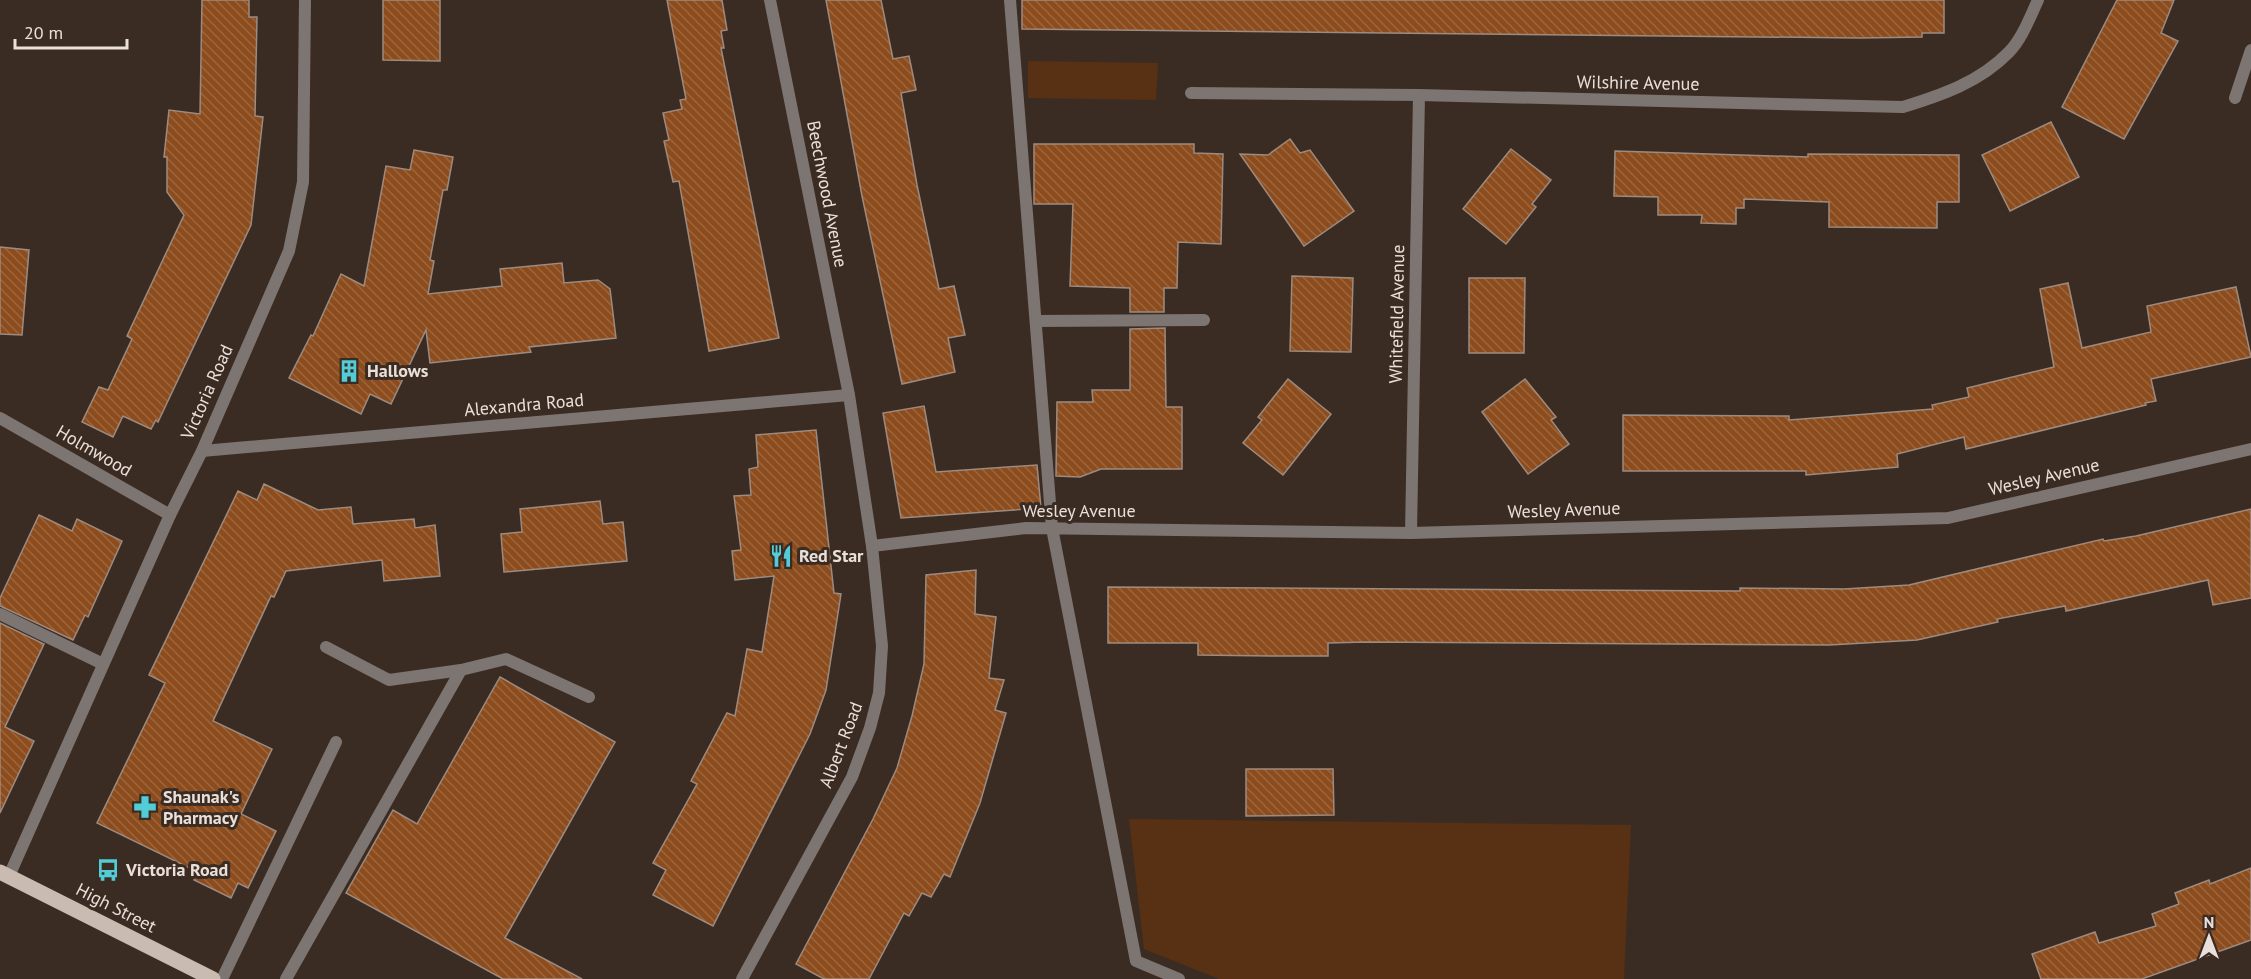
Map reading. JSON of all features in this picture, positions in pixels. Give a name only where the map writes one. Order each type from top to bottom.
[{"type":"main road","name":"High Street","points":[[5,874],[213,979]]},
{"type":"street","name":"Victoria Road","points":[[5,874],[202,450],[289,251],[303,182],[305,0]]},
{"type":"street","name":"Beechwood Avenue","points":[[770,0],[849,395]]},
{"type":"street","points":[[1010,0],[1052,528],[1136,961],[1179,979]]},
{"type":"street","name":"Wilshire Avenue","points":[[1191,93],[1419,95],[1904,106],[1945,94],[1982,75],[2010,51],[2038,0]]},
{"type":"street","points":[[2235,98],[2251,50]]},
{"type":"street","name":"Whitefield Avenue","points":[[1411,533],[1419,95]]},
{"type":"street","points":[[1036,321],[1204,320]]},
{"type":"street","name":"Alexandra Road","points":[[202,450],[849,395]]},
{"type":"street","name":"Albert Road","points":[[742,979],[852,777],[870,728],[879,693],[882,646],[872,546],[849,395]]},
{"type":"street","name":"Holmwood","points":[[0,418],[170,515]]},
{"type":"street","name":"Wesley Avenue","points":[[872,546],[1026,528],[1411,533],[1948,518],[2251,449]]},
{"type":"street","points":[[0,614],[104,664]]},
{"type":"street","points":[[326,647],[389,680],[461,670],[506,659],[589,697]]},
{"type":"street","points":[[286,979],[461,670]]},
{"type":"street","points":[[222,979],[336,742]]},
{"type":"shaded area","points":[[1028,61],[1158,63],[1156,100],[1028,98]]},
{"type":"shaded area","points":[[1129,819],[1631,825],[1624,979],[1219,979],[1144,949]]},
{"type":"building","points":[[202,0],[249,0],[249,17],[257,17],[255,116],[263,117],[251,225],[158,422],[156,420],[151,429],[123,416],[113,437],[82,422],[99,387],[108,390],[132,339],[127,336],[184,215],[167,192],[167,157],[164,157],[169,110],[200,114]]},
{"type":"building","points":[[383,0],[440,0],[440,61],[383,60]]},
{"type":"building","points":[[667,0],[722,0],[727,30],[721,31],[724,48],[721,48],[779,338],[709,351],[679,181],[673,182],[664,141],[669,140],[663,113],[682,109],[680,100],[686,99]]},
{"type":"building","points":[[826,0],[881,0],[893,59],[909,56],[916,90],[901,93],[917,185],[939,289],[954,286],[965,335],[948,338],[955,372],[902,384],[862,196]]},
{"type":"building","points":[[1022,0],[1944,0],[1944,33],[1922,33],[1922,37],[1860,38],[1022,29]]},
{"type":"building","points":[[2117,0],[2174,0],[2161,33],[2178,41],[2124,139],[2062,107]]},
{"type":"building","points":[[2051,122],[2079,177],[2010,211],[1982,155]]},
{"type":"building","points":[[1290,139],[1300,153],[1310,150],[1354,211],[1304,246],[1240,154],[1268,155]]},
{"type":"building","points":[[1034,144],[1194,144],[1194,153],[1223,154],[1221,244],[1178,242],[1177,288],[1164,288],[1164,312],[1130,312],[1130,288],[1070,286],[1073,204],[1034,204]]},
{"type":"building","points":[[1511,149],[1551,180],[1532,204],[1536,207],[1506,244],[1463,209]]},
{"type":"building","points":[[414,150],[453,157],[447,190],[443,190],[430,260],[434,261],[428,294],[502,286],[500,269],[562,263],[564,283],[598,280],[610,289],[616,338],[529,347],[531,352],[430,363],[426,330],[391,404],[370,394],[361,414],[289,378],[311,335],[313,336],[341,274],[364,286],[386,166],[410,170]]},
{"type":"building","points":[[1615,151],[1808,157],[1808,154],[1959,155],[1959,202],[1937,202],[1937,228],[1829,227],[1829,202],[1744,199],[1744,208],[1736,208],[1736,224],[1701,223],[1702,215],[1658,215],[1658,197],[1614,196]]},
{"type":"building","points":[[0,247],[29,250],[22,335],[0,334]]},
{"type":"building","points":[[1292,276],[1353,278],[1351,352],[1290,351]]},
{"type":"building","points":[[1469,278],[1525,278],[1524,353],[1469,353]]},
{"type":"building","points":[[2068,283],[2082,348],[2151,332],[2147,306],[2236,287],[2251,357],[2151,379],[2156,401],[2145,403],[2146,405],[1966,449],[1964,437],[1897,454],[1898,467],[1806,475],[1806,471],[1623,471],[1623,415],[1789,416],[1789,420],[1933,409],[1932,405],[1969,397],[1967,388],[2054,367],[2040,289]]},
{"type":"building","points":[[1165,328],[1166,407],[1182,407],[1182,469],[1101,469],[1080,477],[1056,476],[1057,402],[1093,402],[1092,390],[1130,390],[1130,329]]},
{"type":"building","points":[[1288,379],[1331,414],[1283,475],[1243,443],[1262,420],[1258,417]]},
{"type":"building","points":[[1525,379],[1556,417],[1551,420],[1569,444],[1528,474],[1482,412]]},
{"type":"building","points":[[924,406],[936,472],[1037,465],[1041,508],[901,518],[883,413]]},
{"type":"building","points":[[816,430],[834,593],[841,594],[826,690],[810,734],[713,926],[653,895],[666,870],[653,863],[697,784],[691,781],[727,713],[735,716],[747,649],[762,652],[774,576],[735,580],[732,551],[741,550],[734,496],[751,495],[749,469],[758,467],[756,435]]},
{"type":"building","points":[[264,484],[318,510],[351,507],[353,524],[414,519],[415,528],[435,525],[440,576],[384,581],[382,560],[286,571],[274,597],[271,596],[213,721],[272,749],[241,814],[276,831],[248,888],[238,883],[231,898],[194,880],[198,872],[97,823],[165,683],[149,675],[238,491],[257,500]]},
{"type":"building","points":[[600,501],[603,524],[623,522],[627,561],[504,572],[501,534],[522,532],[520,509]]},
{"type":"building","points":[[2251,509],[2251,598],[2213,605],[2208,580],[2066,611],[2065,606],[1997,619],[1998,622],[1917,640],[1829,645],[1328,643],[1328,656],[1198,655],[1198,643],[1108,643],[1108,587],[1740,591],[1740,588],[1844,589],[1909,585],[2103,539],[2104,541],[2136,536]]},
{"type":"building","points":[[39,515],[72,531],[77,519],[122,541],[88,617],[85,615],[73,640],[0,606],[0,598]]},
{"type":"building","points":[[976,570],[975,614],[996,617],[989,678],[1004,680],[995,710],[1006,713],[980,803],[950,877],[944,874],[931,897],[922,893],[909,916],[904,913],[869,979],[824,979],[796,964],[873,819],[897,768],[924,664],[926,575]]},
{"type":"building","points":[[0,623],[44,644],[5,727],[34,741],[0,813]]},
{"type":"building","points":[[500,677],[615,742],[505,938],[582,979],[503,979],[346,893],[393,810],[417,824]]},
{"type":"building","points":[[1246,769],[1333,769],[1334,815],[1246,816]]},
{"type":"building","points":[[2251,868],[2251,940],[2142,979],[2041,979],[2032,954],[2095,932],[2099,943],[2156,926],[2152,914],[2179,904],[2175,893],[2209,880],[2210,884]]},
{"type":"place","name":"Hallows","points":[[349,371]]},
{"type":"place","name":"Red Star","points":[[781,556]]},
{"type":"place","name":"Shaunak's Pharmacy","points":[[145,807]]},
{"type":"place","name":"Victoria Road","points":[[108,870]]}]
